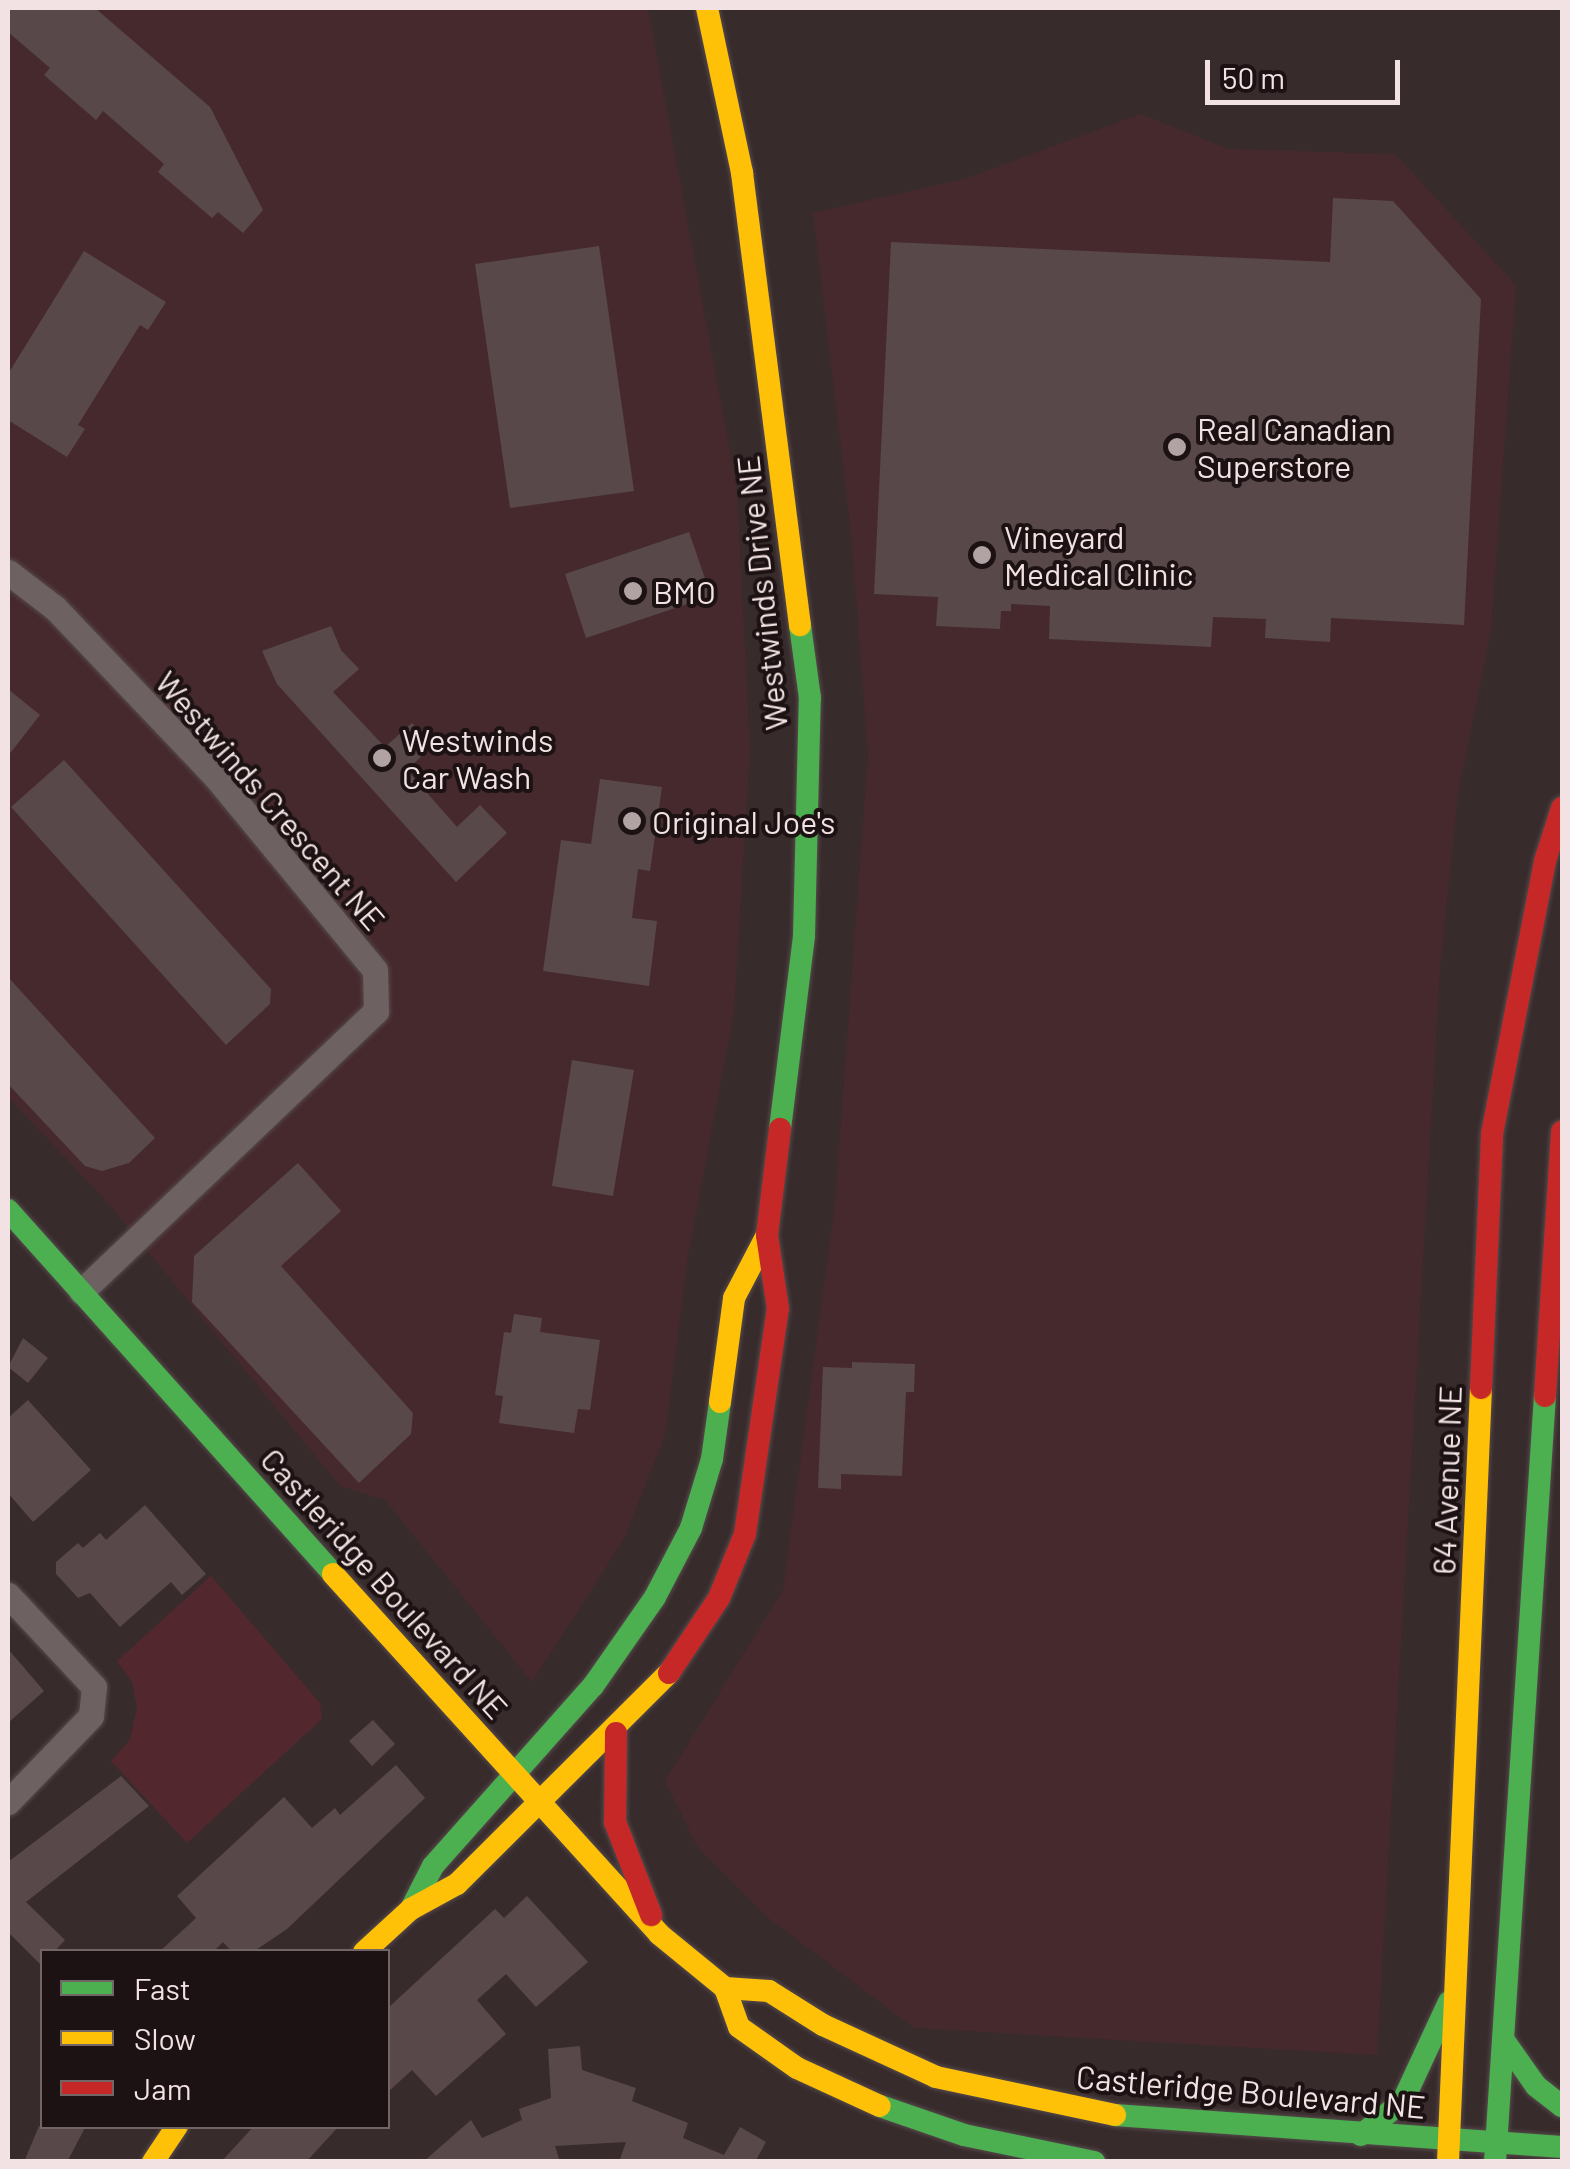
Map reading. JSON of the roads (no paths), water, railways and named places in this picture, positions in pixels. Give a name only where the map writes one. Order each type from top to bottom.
[{"type":"street","name":"Westwinds Drive NE","points":[[411,1909],[457,1884],[616,1733],[672,1672],[719,1598],[744,1534],[778,1308],[767,1236],[804,936],[810,698],[742,173],[706,8]]},
{"type":"street","name":"Westwinds Crescent NE","points":[[8,572],[55,608],[215,776],[374,970],[376,1011],[80,1292]]},
{"type":"street","name":"64 Avenue NE","points":[[1449,2152],[1461,1973],[1492,1134],[1544,860],[1562,808]]},
{"type":"street","points":[[1496,2153],[1562,1132]]},
{"type":"street","name":"Castleridge Boulevard NE","points":[[8,1210],[511,1774],[659,1934],[724,1988],[739,2028],[797,2068],[964,2136],[1094,2162]]},
{"type":"street","name":"Westwinds Drive NE","points":[[411,1909],[432,1866],[592,1686],[655,1597],[690,1528],[712,1460],[734,1298],[767,1236]]},
{"type":"street","points":[[8,1595],[94,1687],[91,1716],[8,1802]]},
{"type":"street","points":[[616,1733],[615,1822],[659,1934]]},
{"type":"street","points":[[367,1949],[411,1909]]},
{"type":"street","points":[[1361,2136],[1403,2101],[1418,2077],[1461,1973]]},
{"type":"street","name":"Castleridge Boulevard NE","points":[[724,1988],[769,1991],[823,2025],[936,2077],[1096,2114],[1361,2136],[1449,2152],[1496,2153],[1562,2147]]},
{"type":"street","points":[[1503,2038],[1536,2086],[1562,2106]]},
{"type":"street","points":[[153,2162],[175,2129]]},
{"type":"place","name":"Real Canadian Superstore","points":[[1177,447]]},
{"type":"place","name":"Vineyard Medical Clinic","points":[[982,555]]},
{"type":"place","name":"BMO","points":[[633,591]]},
{"type":"place","name":"Westwinds Car Wash","points":[[382,758]]},
{"type":"place","name":"Original Joe's","points":[[632,821]]}]
